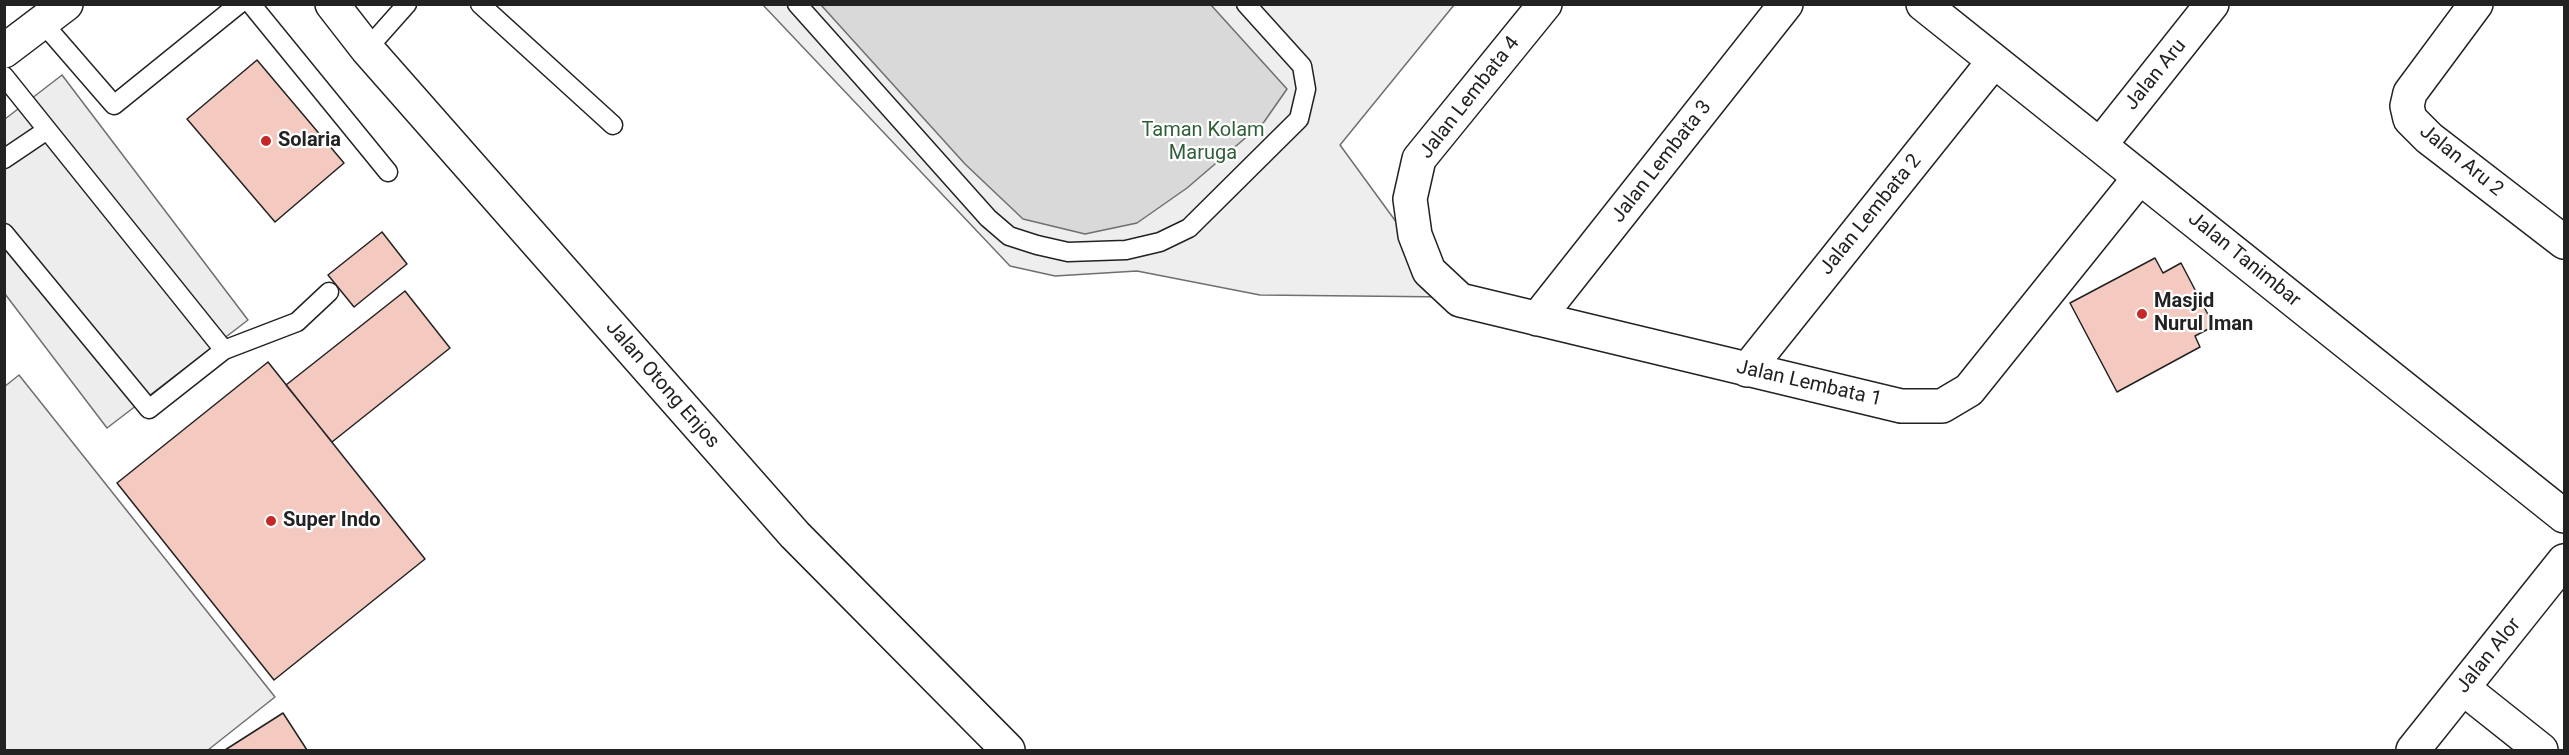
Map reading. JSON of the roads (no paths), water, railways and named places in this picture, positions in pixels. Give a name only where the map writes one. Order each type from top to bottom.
[{"type":"street","name":"Jalan Otong Enjos","points":[[332,4],[367,49],[795,535],[1008,750]]},
{"type":"street","name":"Jalan Lembata 4","points":[[1415,235],[1410,199],[1419,159],[1545,4]]},
{"type":"street","name":"Jalan Lembata 3","points":[[1537,319],[1786,4]]},
{"type":"street","name":"Jalan Aru","points":[[2100,145],[2212,4]]},
{"type":"street","name":"Jalan Aru 2","points":[[2476,4],[2410,93],[2407,106],[2410,119],[2429,138],[2565,242]]},
{"type":"street","name":"Jalan Tanimbar","points":[[1929,6],[1994,61],[2140,177],[2559,500]]},
{"type":"street","points":[[4,51],[54,13]]},
{"type":"street","name":"Jalan Lembata 2","points":[[1747,370],[1994,61]]},
{"type":"street","name":"Jalan Lembata 1","points":[[1415,235],[1429,271],[1460,300],[1901,406],[1942,406],[1969,390],[2140,177]]},
{"type":"street","name":"Jalan Alor","points":[[2413,750],[2565,561]]},
{"type":"street","points":[[2463,688],[2541,750]]},
{"type":"lane","points":[[54,13],[114,105],[239,4]]},
{"type":"lane","points":[[251,4],[388,172]]},
{"type":"lane","points":[[367,49],[406,4]]},
{"type":"lane","points":[[480,4],[613,125]]},
{"type":"lane","points":[[797,4],[988,218],[1009,236],[1037,246],[1068,252],[1126,250],[1160,242],[1189,228],[1299,119],[1306,89],[1302,66],[1246,4]]},
{"type":"lane","points":[[4,76],[224,350]]},
{"type":"lane","points":[[4,159],[46,130]]},
{"type":"lane","points":[[4,233],[149,409],[224,350],[297,322],[329,292]]},
{"type":"place","name":"Solaria","points":[[266,141]]},
{"type":"place","name":"Masjid Nurul Iman","points":[[2142,314]]},
{"type":"place","name":"Super Indo","points":[[271,521]]},
{"type":"park label","name":"Taman Kolam Maruga","points":[[1203,142]]}]
